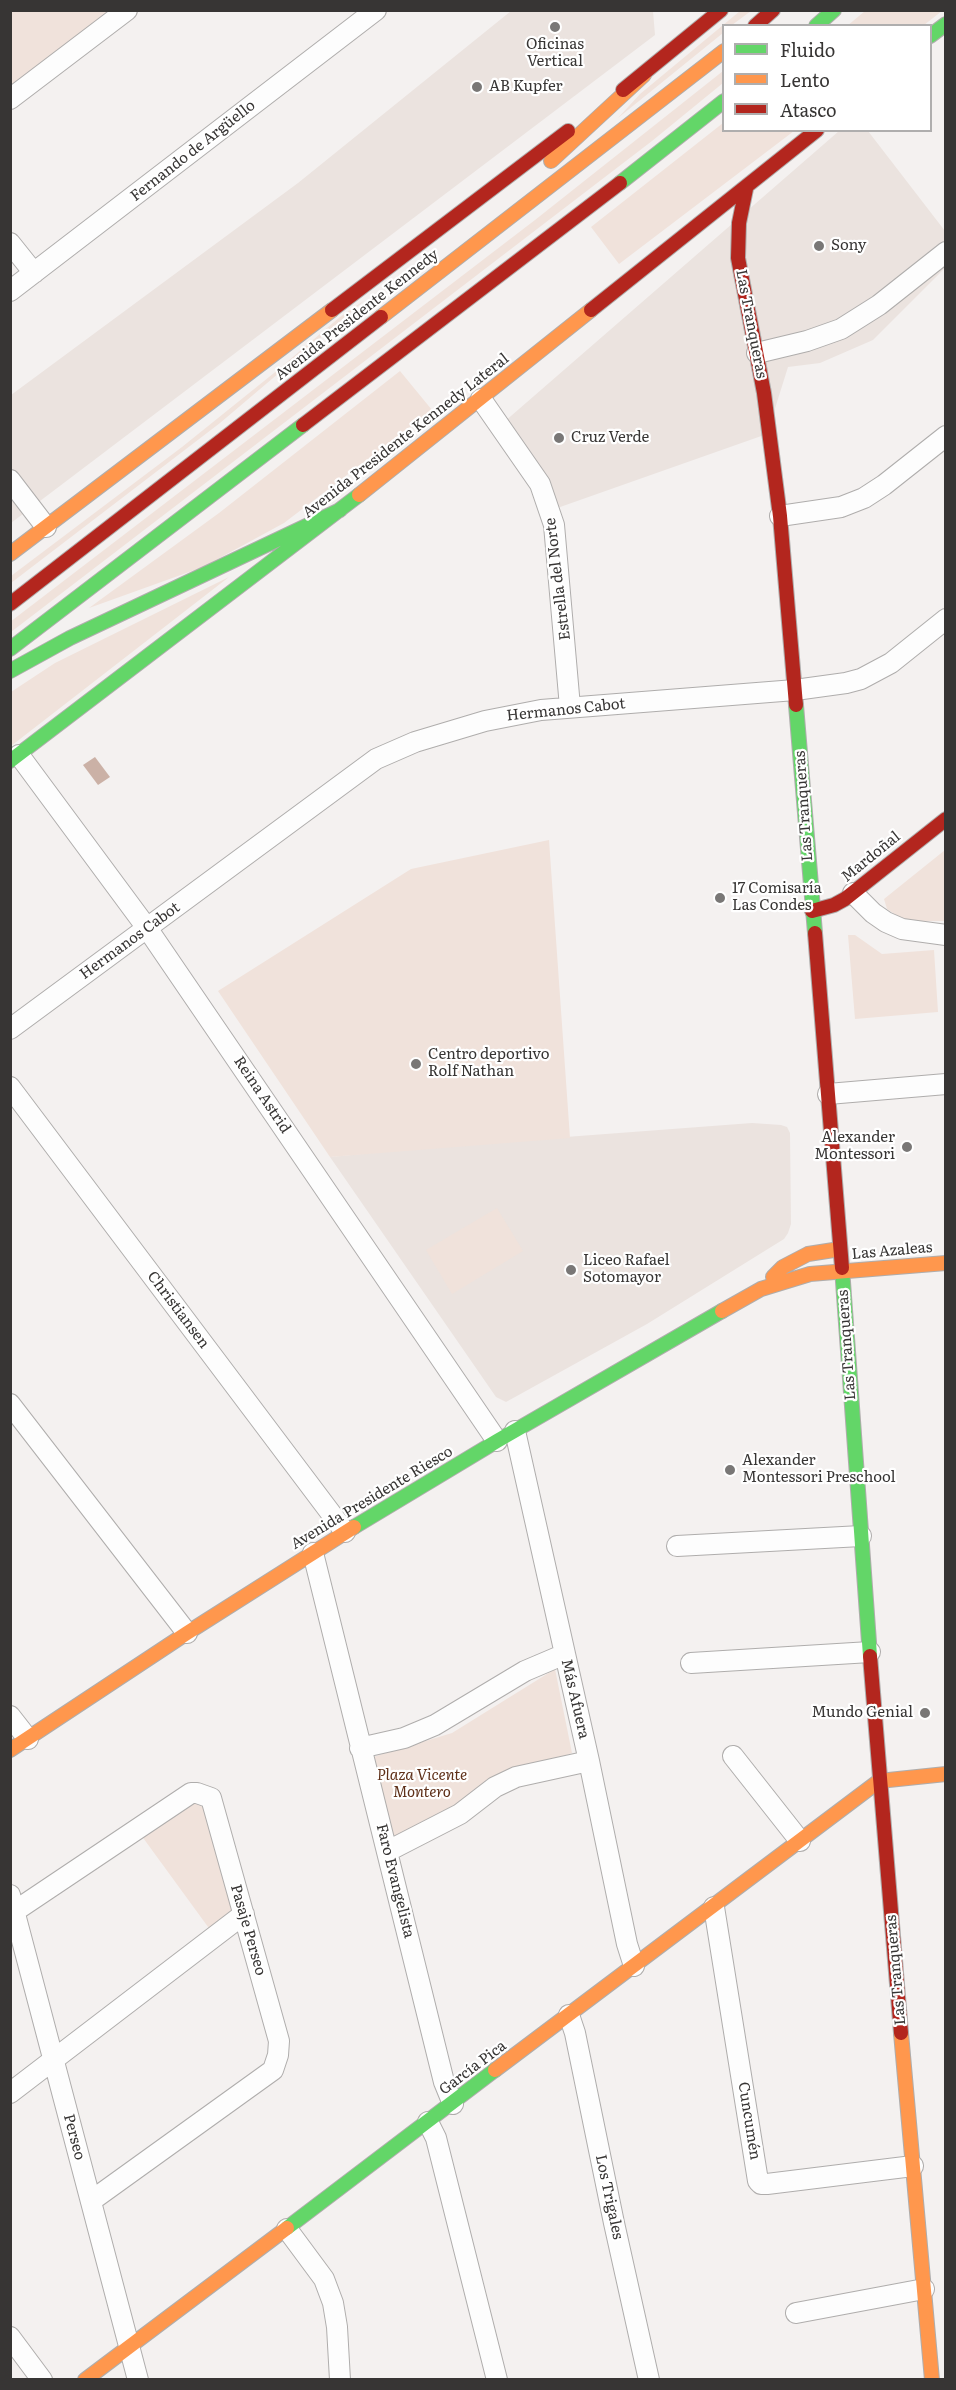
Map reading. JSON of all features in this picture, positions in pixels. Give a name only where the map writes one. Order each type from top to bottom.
[{"type":"main road","points":[[10,554],[644,75],[721,10]]},
{"type":"main road","points":[[757,24],[773,10]]},
{"type":"main road","points":[[818,24],[834,10]]},
{"type":"main road","points":[[695,13],[698,30]]},
{"type":"main road","points":[[932,34],[945,24]]},
{"type":"main road","name":"Avenida Presidente Kennedy","points":[[10,604],[722,52]]},
{"type":"main road","points":[[539,173],[644,75]]},
{"type":"main road","points":[[10,649],[666,148],[722,102]]},
{"type":"main road","name":"Avenida Presidente Kennedy Lateral","points":[[15,758],[340,510],[746,189],[815,132]]},
{"type":"main road","name":"Las Tranqueras","points":[[746,189],[739,223],[738,258],[757,354],[780,516],[828,1094],[879,1781],[932,2379]]},
{"type":"main road","points":[[426,283],[513,197]]},
{"type":"main road","points":[[689,234],[706,232]]},
{"type":"main road","name":"Las Tranqueras","points":[[723,238],[738,258]]},
{"type":"main road","points":[[10,670],[70,638],[340,510]]},
{"type":"main road","name":"Mardoñal","points":[[812,911],[834,905],[853,893],[945,819]]},
{"type":"main road","name":"Avenida Presidente Riesco","points":[[761,1289],[783,1267],[808,1254],[840,1249]]},
{"type":"main road","name":"Las Azaleas","points":[[841,1271],[945,1263]]},
{"type":"main road","name":"Avenida Presidente Riesco","points":[[10,1750],[186,1633],[345,1532],[497,1441],[761,1289],[810,1274],[841,1271]]},
{"type":"main road","points":[[879,1781],[945,1774]]},
{"type":"main road","name":"García Pica","points":[[86,2379],[879,1781]]},
{"type":"street","points":[[10,99],[127,10]]},
{"type":"street","name":"Fernando de Argüello","points":[[10,291],[369,12]]},
{"type":"street","points":[[10,243],[34,273]]},
{"type":"street","points":[[757,354],[807,341],[841,329],[879,305],[945,252]]},
{"type":"street","name":"Estrella del Norte","points":[[481,399],[540,484],[554,525],[570,707]]},
{"type":"street","points":[[780,516],[840,507],[864,498],[884,485],[945,436]]},
{"type":"street","points":[[10,480],[46,527]]},
{"type":"street","name":"Hermanos Cabot","points":[[10,1029],[376,759],[415,742],[467,725],[513,715],[570,707],[795,690],[846,683],[876,672],[945,619]]},
{"type":"street","name":"Reina Astrid","points":[[15,758],[147,928],[497,1441]]},
{"type":"street","points":[[853,893],[873,913],[886,922],[902,929],[945,935]]},
{"type":"street","points":[[828,1094],[945,1084]]},
{"type":"street","name":"Christiansen","points":[[10,1087],[345,1532]]},
{"type":"street","points":[[10,1404],[186,1633]]},
{"type":"street","name":"Más Afuera","points":[[515,1431],[566,1654],[627,1944],[634,1966]]},
{"type":"street","points":[[677,1546],[861,1536]]},
{"type":"street","name":"Faro Evangelista","points":[[313,1553],[444,2082],[453,2104]]},
{"type":"street","points":[[691,1664],[870,1652]]},
{"type":"street","points":[[360,1748],[404,1738],[435,1725],[525,1671],[566,1654]]},
{"type":"street","points":[[10,1716],[28,1738]]},
{"type":"street","points":[[733,1756],[800,1842]]},
{"type":"street","points":[[388,1851],[460,1814],[495,1787],[516,1777],[589,1761]]},
{"type":"street","name":"Pasaje Perseo","points":[[13,1903],[191,1793],[211,1798],[279,2041],[273,2070],[91,2200]]},
{"type":"street","name":"Perseo","points":[[13,1903],[138,2379]]},
{"type":"street","name":"Cuncumén","points":[[714,1907],[758,2181],[761,2184],[767,2184],[913,2166]]},
{"type":"street","points":[[10,2093],[244,1914]]},
{"type":"street","name":"Los Trigales","points":[[569,2015],[575,2033],[649,2379]]},
{"type":"street","points":[[428,2121],[436,2138],[497,2379]]},
{"type":"street","points":[[286,2229],[324,2279],[333,2303],[340,2379]]},
{"type":"street","points":[[796,2313],[924,2289]]},
{"type":"street","points":[[10,2337],[42,2379]]},
{"type":"shaded area","points":[[511,11],[653,11],[655,35],[11,523],[11,395],[298,183]]},
{"type":"shaded area","points":[[838,132],[869,132],[945,231],[945,268],[873,340],[820,363],[788,367],[767,434],[546,512],[496,429]]},
{"type":"shaded area","points":[[95,757],[110,777],[98,785],[83,765]]},
{"type":"shaded area","name":"Liceo Rafael Sotomayor","points":[[752,1123],[781,1125],[787,1127],[790,1133],[791,1224],[784,1239],[647,1324],[506,1402],[496,1397],[330,1157],[446,1146]]},
{"type":"green space","points":[[11,11],[116,11],[11,92]]},
{"type":"green space","points":[[740,11],[751,11],[733,24],[724,24]]},
{"type":"green space","points":[[865,11],[942,11],[925,24],[849,24]]},
{"type":"green space","points":[[722,26],[722,34],[618,118],[640,94]]},
{"type":"green space","points":[[722,72],[722,84],[652,141],[11,632],[10,622],[535,220]]},
{"type":"green space","points":[[722,124],[722,132],[793,132],[619,264],[591,227]]},
{"type":"green space","points":[[365,300],[220,423],[11,583],[11,576],[182,447],[340,317]]},
{"type":"green space","points":[[400,371],[432,410],[284,523],[203,567],[89,608],[219,513]]},
{"type":"green space","points":[[229,577],[11,746],[11,692],[55,663]]},
{"type":"green space","name":"Centro deportivo Rolf Nathan","points":[[549,840],[570,1138],[330,1157],[218,991],[411,869]]},
{"type":"green space","points":[[945,850],[945,921],[905,921],[887,909],[884,899]]},
{"type":"green space","points":[[848,935],[855,935],[882,954],[934,950],[938,1012],[855,1019]]},
{"type":"green space","points":[[497,1208],[523,1251],[452,1294],[426,1250]]},
{"type":"green space","name":"Plaza Vicente Montero","points":[[555,1669],[572,1753],[487,1785],[392,1848],[373,1757],[452,1733]]},
{"type":"green space","points":[[190,1801],[202,1801],[235,1905],[232,1916],[211,1931],[141,1835]]},
{"type":"traffic: fast","points":[[818,24],[834,10]]},
{"type":"traffic: fast","points":[[932,34],[946,24]]},
{"type":"traffic: fast","points":[[620,183],[722,103]]},
{"type":"traffic: fast","points":[[10,649],[303,425]]},
{"type":"traffic: fast","points":[[10,761],[359,495]]},
{"type":"traffic: fast","points":[[10,671],[70,638],[340,510]]},
{"type":"traffic: fast","points":[[796,705],[815,933]]},
{"type":"traffic: fast","points":[[842,1268],[870,1656]]},
{"type":"traffic: fast","points":[[354,1527],[722,1311]]},
{"type":"traffic: fast","points":[[287,2228],[495,2070]]},
{"type":"traffic: slow","points":[[381,317],[722,53]]},
{"type":"traffic: slow","points":[[551,161],[644,75]]},
{"type":"traffic: slow","points":[[10,554],[332,310]]},
{"type":"traffic: slow","points":[[359,495],[591,310]]},
{"type":"traffic: slow","points":[[773,1277],[783,1267],[808,1254],[840,1249]]},
{"type":"traffic: slow","points":[[722,1311],[761,1289],[810,1274],[946,1263]]},
{"type":"traffic: slow","points":[[10,1750],[187,1633],[354,1527]]},
{"type":"traffic: slow","points":[[879,1781],[946,1774]]},
{"type":"traffic: slow","points":[[495,2070],[879,1781]]},
{"type":"traffic: slow","points":[[901,2033],[932,2380]]},
{"type":"traffic: slow","points":[[85,2380],[287,2228]]},
{"type":"traffic: jam","points":[[623,90],[721,10]]},
{"type":"traffic: jam","points":[[757,24],[773,10]]},
{"type":"traffic: jam","points":[[332,310],[568,131]]},
{"type":"traffic: jam","points":[[591,310],[814,132]]},
{"type":"traffic: jam","points":[[303,425],[620,183]]},
{"type":"traffic: jam","points":[[746,189],[739,223],[738,258],[764,393],[780,516],[796,705]]},
{"type":"traffic: jam","points":[[10,604],[381,317]]},
{"type":"traffic: jam","points":[[812,911],[834,905],[845,899],[946,819]]},
{"type":"traffic: jam","points":[[815,933],[842,1268]]},
{"type":"traffic: jam","points":[[870,1656],[901,2033]]},
{"type":"place","name":"Oficinas Vertical","points":[[555,27]]},
{"type":"place","name":"AB Kupfer","points":[[477,87]]},
{"type":"place","name":"Sony","points":[[819,246]]},
{"type":"place","name":"Cruz Verde","points":[[559,438]]},
{"type":"place","name":"17 Comisaría Las Condes","points":[[720,898]]},
{"type":"place","name":"Centro deportivo Rolf Nathan","points":[[416,1064]]},
{"type":"place","name":"Alexander Montessori","points":[[907,1147]]},
{"type":"place","name":"Liceo Rafael Sotomayor","points":[[571,1270]]},
{"type":"place","name":"Alexander Montessori Preschool","points":[[730,1470]]},
{"type":"place","name":"Mundo Genial","points":[[925,1713]]}]
